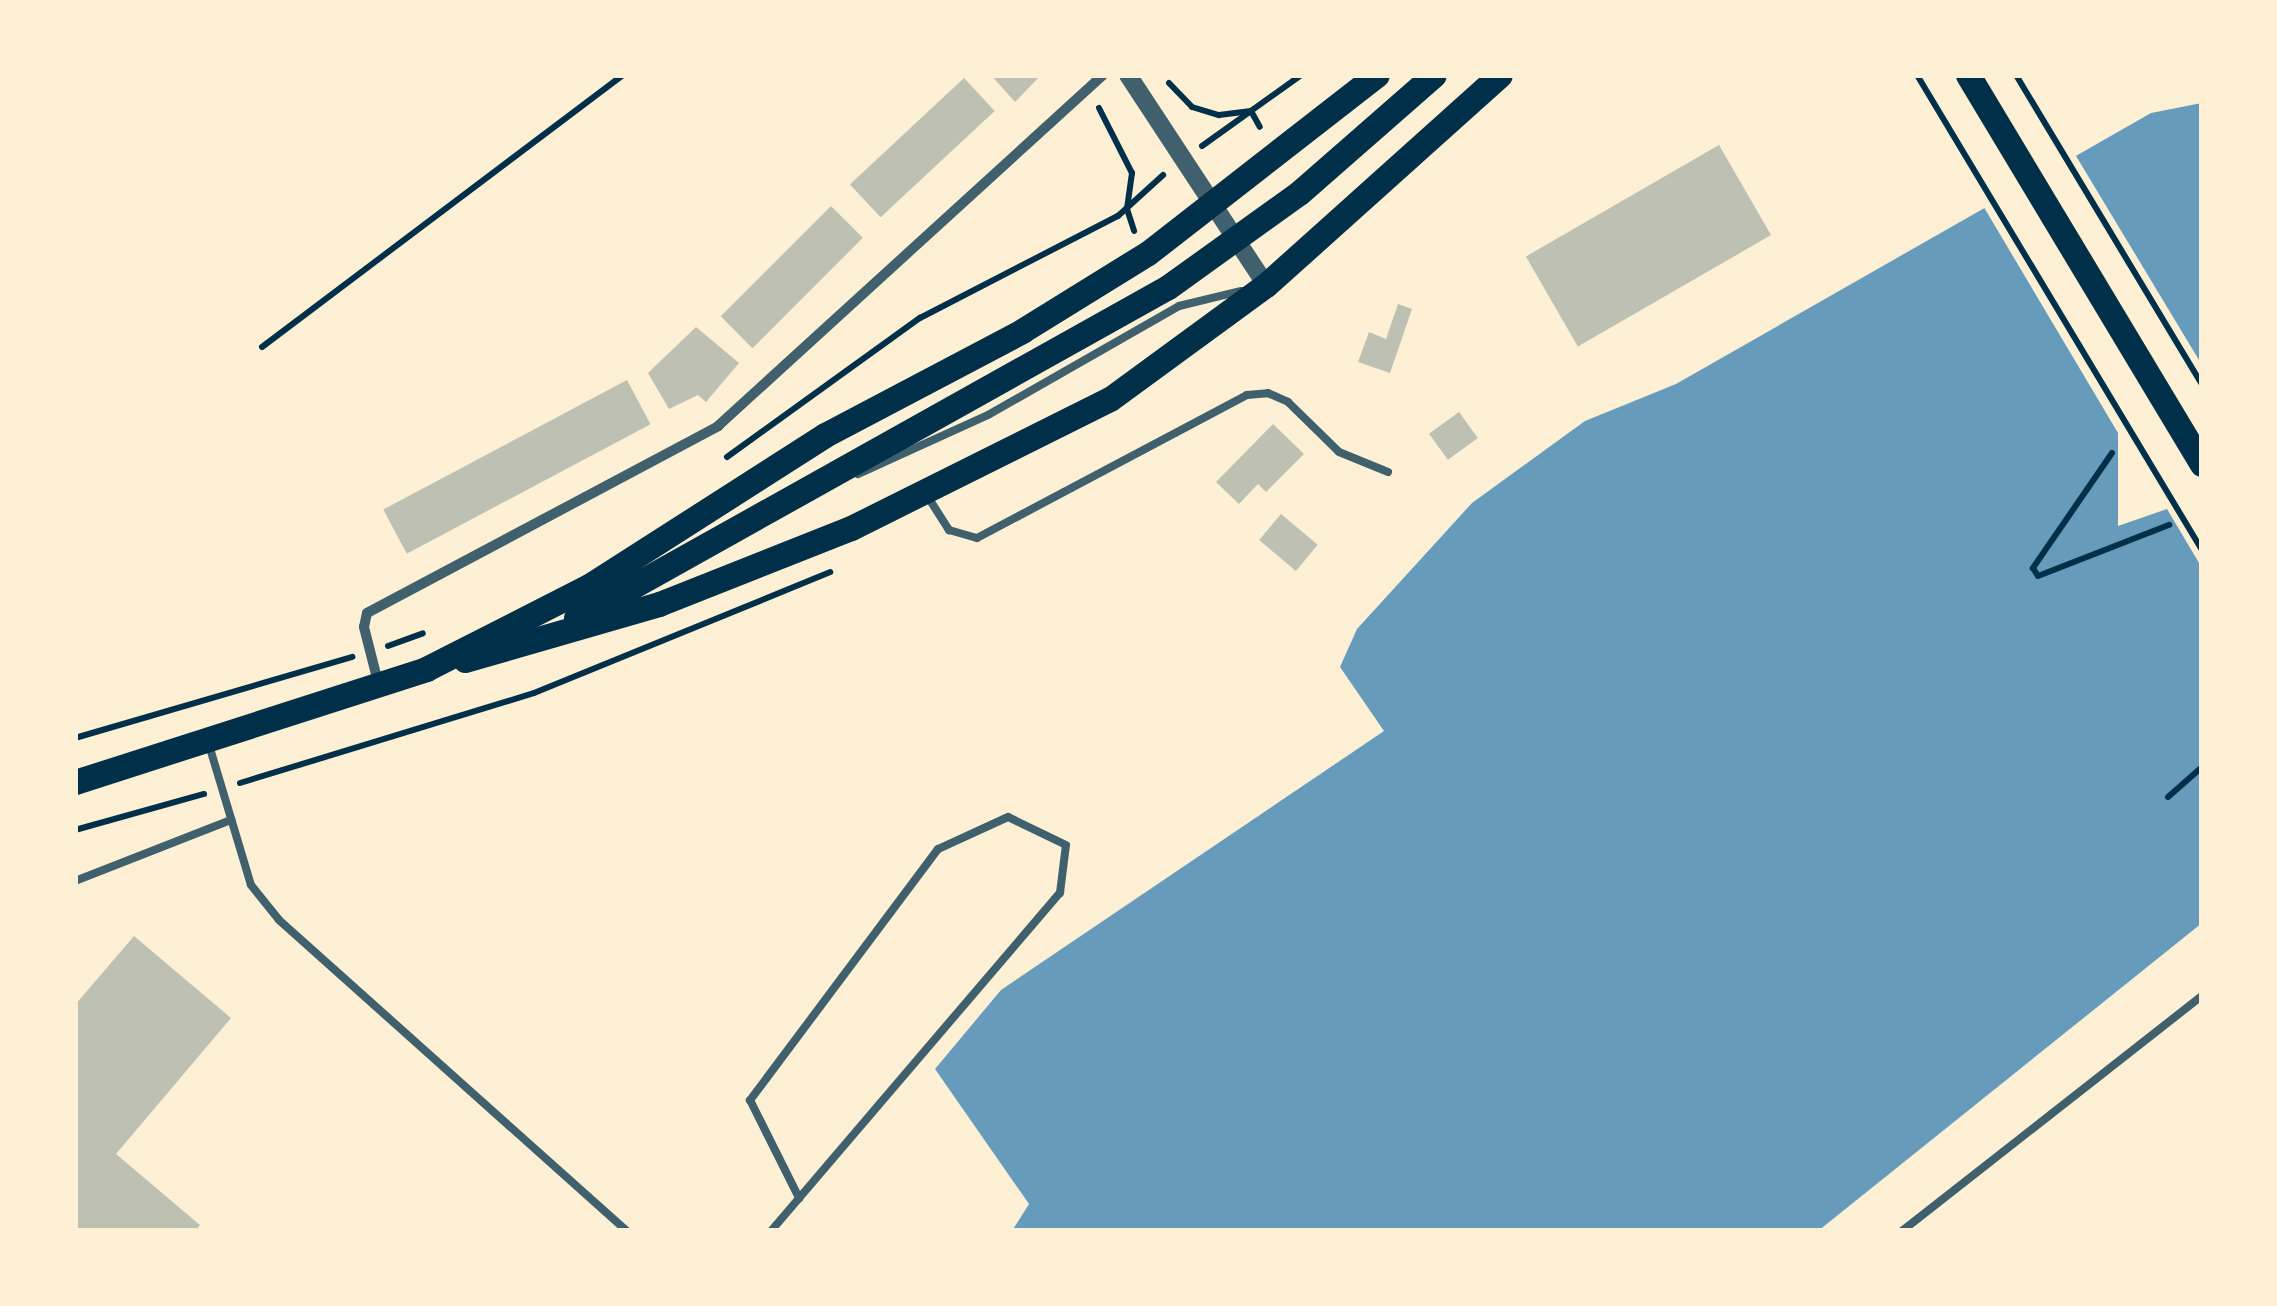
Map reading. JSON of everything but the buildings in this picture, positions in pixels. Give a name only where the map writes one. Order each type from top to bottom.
[{"type":"main road","points":[[426,669],[589,586],[825,434],[1022,331],[1214,204],[1377,75]]},
{"type":"main road","points":[[551,633],[1124,312],[1238,240],[1434,75]]},
{"type":"main road","points":[[75,782],[426,669],[659,604],[926,494],[1110,399],[1266,285],[1500,75]]},
{"type":"main road","points":[[1968,75],[2202,464]]},
{"type":"street","points":[[379,687],[364,627],[367,613],[718,426],[1087,85],[1103,75]]},
{"type":"street","points":[[1128,75],[1266,285]]},
{"type":"lane","points":[[740,526],[988,415],[1179,306],[1266,285]]},
{"type":"lane","points":[[926,494],[949,530],[977,538],[1247,395],[1268,393],[1288,402],[1340,452],[1388,472]]},
{"type":"lane","points":[[208,741],[250,885],[279,920],[627,1231]]},
{"type":"lane","points":[[771,1231],[1060,892],[1066,844],[1008,817],[938,849],[914,880],[750,1100],[799,1198]]},
{"type":"lane","points":[[75,881],[231,820]]},
{"type":"lane","points":[[1902,1231],[2202,996]]},
{"type":"path","points":[[262,347],[623,75]]},
{"type":"path","points":[[1163,75],[1192,107],[1220,115],[1251,110]]},
{"type":"path","points":[[1087,85],[1132,173],[1127,209],[1184,158],[1302,75]]},
{"type":"path","points":[[1917,75],[2202,550]]},
{"type":"path","points":[[2016,75],[2202,384]]},
{"type":"path","points":[[2112,453],[2033,568],[2038,576],[2170,525]]},
{"type":"path","points":[[2168,797],[2202,767]]},
{"type":"water","points":[[2202,103],[2202,923],[1818,1231],[1012,1231],[1029,1204],[935,1069],[1001,990],[1384,731],[1340,667],[1357,629],[1472,503],[1585,421],[1676,384],[2151,113]]},
{"type":"pier","points":[[2073,151],[2202,365],[2202,568],[2167,509],[2118,526],[2118,433],[1982,204]]}]
